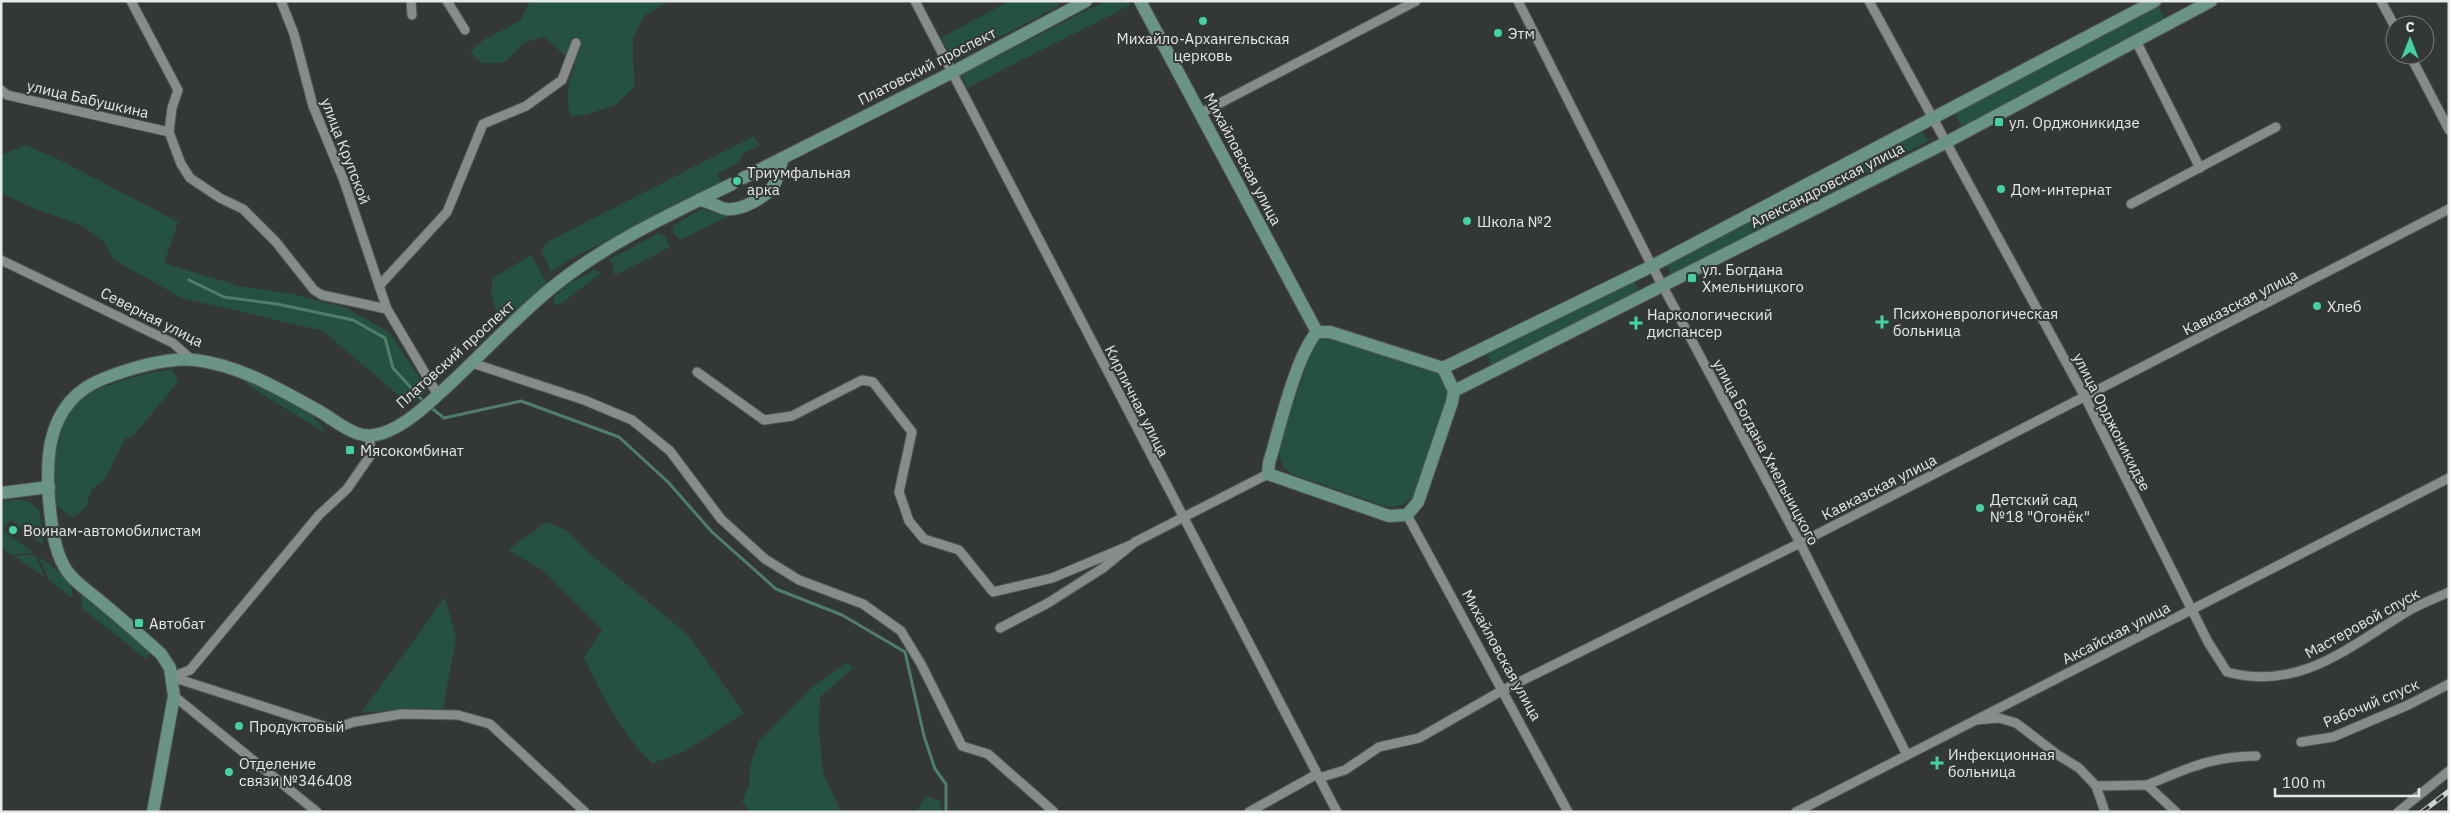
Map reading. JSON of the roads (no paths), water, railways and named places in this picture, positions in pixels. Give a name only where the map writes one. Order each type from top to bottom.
[{"type":"street","points":[[131,1],[178,90],[172,108],[169,132],[181,164],[190,178],[220,198],[243,209],[282,249],[314,290],[322,295],[388,309]]},
{"type":"street","name":"улица Крупской","points":[[281,1],[294,34],[313,106],[344,181],[388,309],[438,395]]},
{"type":"street","points":[[411,1],[412,15]]},
{"type":"street","points":[[447,1],[465,30]]},
{"type":"street","name":"Кирпичная улица","points":[[915,1],[1337,812]]},
{"type":"street","name":"Платовский проспект","points":[[370,436],[395,428],[414,415],[438,395],[551,289],[583,263],[638,231],[951,73],[1086,1]]},
{"type":"street","name":"Михайловская улица","points":[[1140,1],[1317,332]]},
{"type":"street","points":[[1201,113],[1416,1]]},
{"type":"street","name":"улица Богдана Хмельницкого","points":[[1518,1],[1652,266],[1800,543],[1907,755]]},
{"type":"street","name":"улица Орджоникидзе","points":[[1869,1],[1945,143],[2086,397],[2191,610],[2227,672]]},
{"type":"street","name":"Александровская улица","points":[[1443,368],[1652,266],[2155,1]]},
{"type":"street","name":"Александровская улица","points":[[1454,391],[1945,143],[2211,1]]},
{"type":"street","points":[[2382,1],[2389,15]]},
{"type":"street","points":[[2136,42],[2200,168]]},
{"type":"street","points":[[379,286],[447,212],[483,124],[526,106],[562,80],[576,43]]},
{"type":"street","points":[[2415,65],[2449,130]]},
{"type":"street","name":"улица Бабушкина","points":[[1,90],[7,94],[169,132]]},
{"type":"street","points":[[2131,204],[2276,127]]},
{"type":"street","points":[[699,200],[736,210],[756,200],[774,185],[782,158]]},
{"type":"street","name":"Кавказская улица","points":[[1249,812],[1318,776],[1345,770],[1379,748],[1419,738],[1503,690],[1800,543],[2449,209]]},
{"type":"street","name":"Северная улица","points":[[1,260],[173,343],[192,359],[212,362],[241,372],[289,394],[355,433],[370,436]]},
{"type":"street","points":[[697,372],[764,420],[792,416],[862,380],[873,382],[912,432],[900,492],[909,521],[924,539],[959,550],[993,592],[1052,578],[1131,545],[1268,474],[1389,516],[1407,515],[1418,502],[1454,391],[1443,368],[1330,332],[1317,332],[1308,342],[1299,366],[1269,463],[1268,474]]},
{"type":"street","points":[[153,812],[174,696],[170,668],[161,654],[70,575],[60,557],[52,528],[48,452],[51,437],[61,414],[83,389],[109,377],[162,362],[192,359]]},
{"type":"street","points":[[472,363],[584,400],[632,420],[670,451],[721,519],[765,559],[798,580],[863,604],[901,631],[921,664],[962,746],[988,754],[1054,812]]},
{"type":"street","points":[[172,677],[190,670],[319,515],[347,489],[370,456],[370,436]]},
{"type":"street","name":"Аксайская улица","points":[[1796,812],[2449,478]]},
{"type":"street","points":[[1,493],[49,486]]},
{"type":"street","name":"Михайловская улица","points":[[1407,515],[1568,812]]},
{"type":"street","points":[[1000,628],[1048,603],[1095,573],[1131,545]]},
{"type":"street","name":"Мастеровой спуск","points":[[2227,672],[2245,677],[2263,677],[2292,674],[2318,665],[2366,640],[2411,610],[2449,592]]},
{"type":"street","points":[[172,677],[333,729],[354,722],[402,714],[458,715],[490,724],[585,812]]},
{"type":"street","name":"Рабочий спуск","points":[[2301,742],[2333,737],[2408,705],[2449,684]]},
{"type":"street","points":[[174,696],[317,812]]},
{"type":"street","points":[[1971,721],[1999,718],[2016,723],[2058,755],[2080,768],[2096,786],[2098,799],[2105,812]]},
{"type":"street","points":[[2096,786],[2146,785],[2207,761],[2231,756],[2256,756]]},
{"type":"street","points":[[2398,812],[2449,771]]},
{"type":"street","points":[[2146,785],[2176,812]]},
{"type":"waterway","points":[[189,280],[224,297],[277,304],[353,320],[385,338],[393,368],[424,402]]},
{"type":"waterway","points":[[429,406],[444,418],[521,401],[619,437],[668,482],[712,532],[776,589],[842,615],[905,652],[924,736],[935,769],[946,784],[946,812]]},
{"type":"railway","points":[[2422,812],[2449,791]]},
{"type":"place","name":"Михайло-Архангельская церковь","points":[[1203,21]]},
{"type":"place","name":"Этм","points":[[1498,33]]},
{"type":"place","name":"ул. Орджоникидзе","points":[[1999,122]]},
{"type":"place","name":"Триумфальная арка","points":[[737,181]]},
{"type":"place","name":"Дом-интернат","points":[[2001,189]]},
{"type":"place","name":"Школа №2","points":[[1467,221]]},
{"type":"place","name":"ул. Богдана Хмельницкого","points":[[1692,278]]},
{"type":"place","name":"Хлеб","points":[[2317,306]]},
{"type":"place","name":"Психоневрологическая больница","points":[[1882,322]]},
{"type":"place","name":"Наркологический диспансер","points":[[1636,323]]},
{"type":"place","name":"Мясокомбинат","points":[[350,450]]},
{"type":"place","name":"Детский сад №18 \"Огонёк\"","points":[[1980,508]]},
{"type":"place","name":"Воинам-автомобилистам","points":[[13,530]]},
{"type":"place","name":"Автобат","points":[[139,623]]},
{"type":"place","name":"Продуктовый","points":[[239,726]]},
{"type":"place","name":"Инфекционная больница","points":[[1937,763]]},
{"type":"place","name":"Отделение связи №346408","points":[[229,772]]}]
